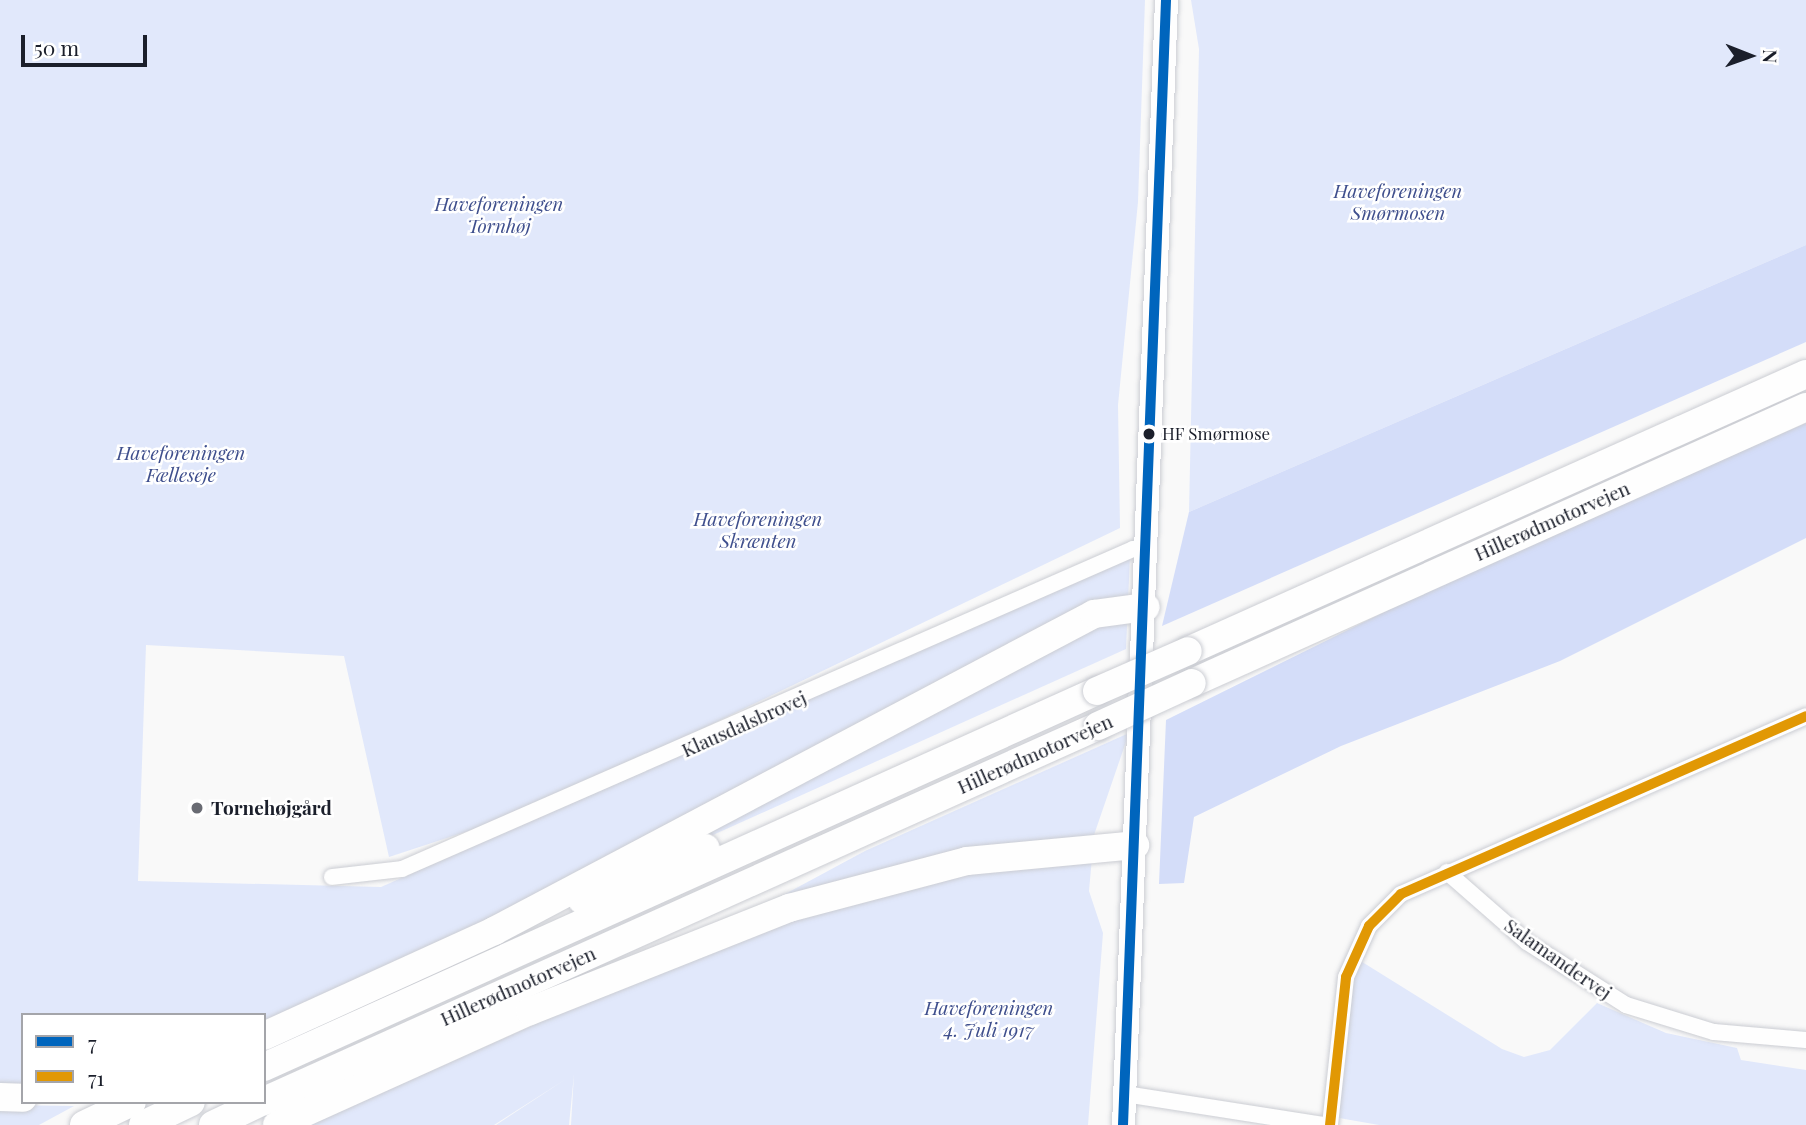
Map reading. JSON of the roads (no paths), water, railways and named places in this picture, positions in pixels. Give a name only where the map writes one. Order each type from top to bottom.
[{"type":"highway","name":"Hillerødmotorvejen","points":[[266,1066],[1806,374]]},
{"type":"highway","name":"Hillerødmotorvejen","points":[[266,1099],[1806,407]]},
{"type":"highway","points":[[494,931],[1094,614],[1146,607]]},
{"type":"highway","points":[[266,1035],[494,931],[767,822],[834,811]]},
{"type":"highway","points":[[277,1125],[530,1011],[789,908],[890,878],[1031,852],[1135,845]]},
{"type":"highway","points":[[530,1011],[578,981],[738,905],[790,863]]},
{"type":"highway","points":[[0,1097],[21,1098]]},
{"type":"highway","points":[[84,1125],[128,1104]]},
{"type":"highway","points":[[143,1125],[187,1104]]},
{"type":"highway","name":"Hillerødmotorvejen","points":[[213,1125],[256,1104]]},
{"type":"street","points":[[1123,1125],[1149,548],[1166,0]]},
{"type":"street","name":"Klausdalsbrovej","points":[[332,877],[402,869],[1133,549],[1149,548]]},
{"type":"street","points":[[1330,1125],[1346,977],[1369,926],[1401,894],[1806,716]]},
{"type":"street","name":"Salamandervej","points":[[1447,872],[1527,942],[1626,1005],[1714,1032],[1806,1040]]},
{"type":"street","points":[[1125,1094],[1322,1125]]},
{"type":"place","name":"HF Smørmose","points":[[1149,434]]},
{"type":"place","name":"Tornehøjgård","points":[[197,808]]},
{"type":"park label","name":"Haveforeningen Smørmosen","points":[[1398,202]]},
{"type":"park label","name":"Haveforeningen Tornhøj","points":[[499,215]]},
{"type":"park label","name":"Haveforeningen Fælleseje","points":[[181,464]]},
{"type":"park label","name":"Haveforeningen Skrænten","points":[[758,530]]},
{"type":"park label","name":"Haveforeningen 4. Juli 1917","points":[[989,1019]]}]
